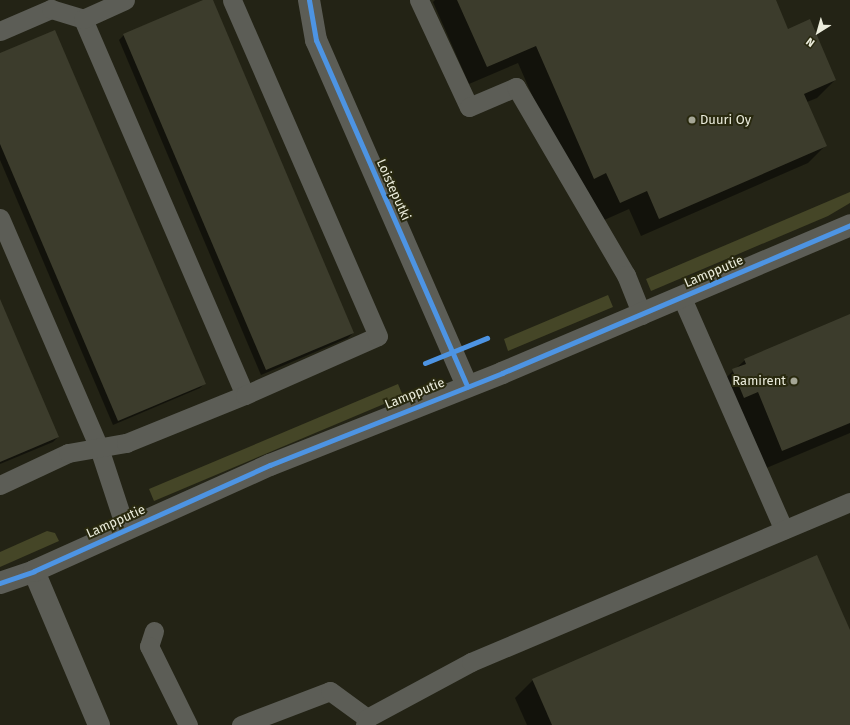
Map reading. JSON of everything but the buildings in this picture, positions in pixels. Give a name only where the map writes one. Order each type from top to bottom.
[{"type":"street","name":"Loisteputki","points":[[309,0],[316,40],[467,386]]},
{"type":"street","name":"Lampputie","points":[[0,583],[34,571],[270,465],[642,315],[850,225]]},
{"type":"street","points":[[34,571],[99,725]]},
{"type":"lane","points":[[0,31],[51,9],[83,19],[125,0]]},
{"type":"lane","points":[[0,485],[68,453],[126,442],[245,395],[378,336],[232,0]]},
{"type":"lane","points":[[419,0],[469,108],[516,86],[626,275],[642,315]]},
{"type":"lane","points":[[83,19],[245,395]]},
{"type":"lane","points":[[0,218],[98,448],[126,530]]},
{"type":"lane","points":[[682,298],[784,530]]},
{"type":"lane","points":[[241,725],[330,691],[366,721],[471,662],[850,502]]},
{"type":"lane","points":[[154,631],[149,646],[188,725]]},
{"type":"green space","points":[[850,192],[850,203],[828,216],[651,291],[646,279]]},
{"type":"green space","points":[[608,295],[613,307],[508,351],[504,339]]},
{"type":"green space","points":[[398,384],[403,396],[154,501],[149,489]]},
{"type":"green space","points":[[47,531],[55,533],[59,541],[0,567],[0,552]]},
{"type":"cycle path","points":[[309,0],[316,40],[467,386]]},
{"type":"cycle path","points":[[0,583],[34,571],[270,465],[502,373],[850,225]]},
{"type":"cycle path","points":[[425,363],[487,338]]},
{"type":"place","name":"Duuri Oy","points":[[692,120]]},
{"type":"place","name":"Ramirent","points":[[794,381]]}]
